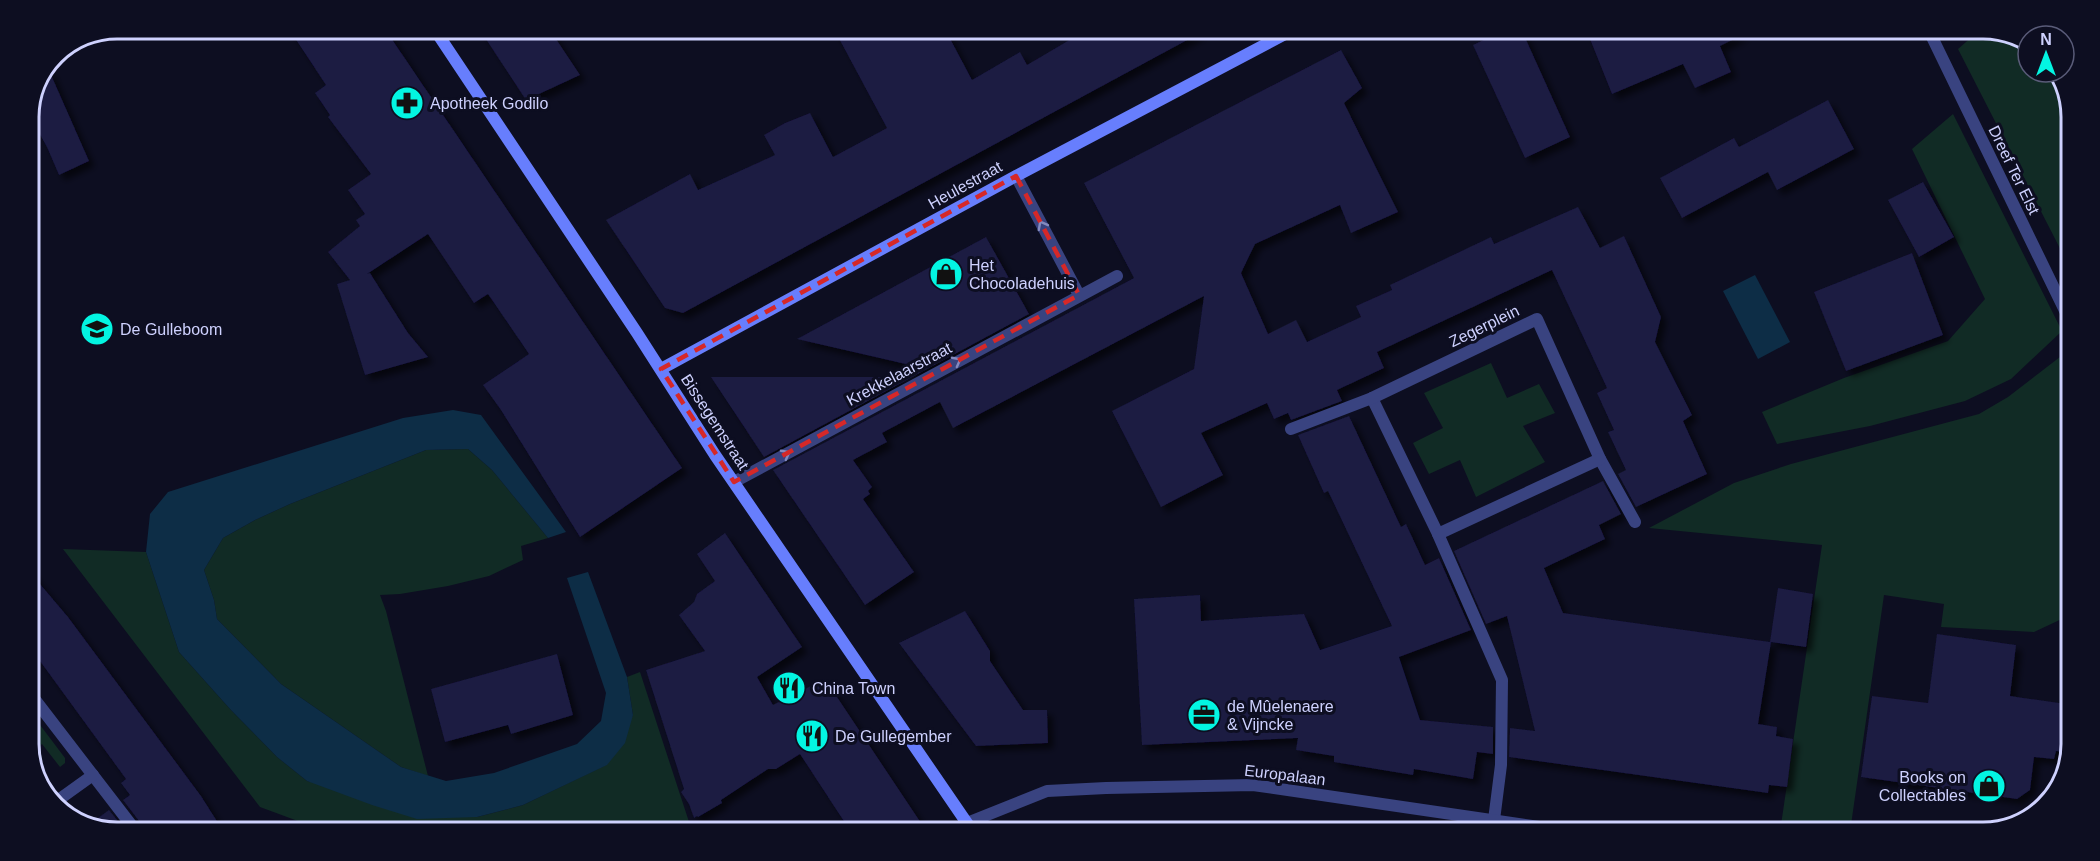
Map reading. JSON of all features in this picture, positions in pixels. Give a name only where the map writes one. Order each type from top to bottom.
[{"type":"street","name":"Bissegemstraat","points":[[441,39],[962,822]]},
{"type":"street","name":"Heulestraat","points":[[661,369],[1016,176],[1276,39]]},
{"type":"street","name":"Dreef Ter Elst","points":[[1933,39],[2061,303]]},
{"type":"street","points":[[1016,176],[1079,296]]},
{"type":"street","name":"Krekkelaarstraat","points":[[734,482],[1117,276]]},
{"type":"street","name":"Zegerplein","points":[[1291,429],[1372,398],[1537,319],[1599,459],[1635,522]]},
{"type":"street","points":[[1372,398],[1438,534],[1502,680],[1501,765],[1494,820]]},
{"type":"street","points":[[1438,534],[1599,459]]},
{"type":"street","points":[[39,705],[129,822]]},
{"type":"street","points":[[61,798],[93,775]]},
{"type":"street","name":"Europalaan","points":[[976,822],[1047,791],[1253,785],[1507,822]]},
{"type":"highlighted area","points":[[1016,176],[1079,295],[734,482],[661,369]]},
{"type":"green space","points":[[1969,39],[1998,41],[2016,46],[2016,84],[2054,84],[2055,87],[2061,112],[2061,250],[1958,49]]},
{"type":"green space","points":[[1953,114],[2061,332],[2011,379],[1965,401],[1870,426],[1777,444],[1762,412],[1844,378],[1948,341],[1985,299],[1912,149]]},
{"type":"green space","points":[[2061,356],[2061,619],[2034,632],[1941,627],[1944,604],[1884,595],[1851,822],[1781,822],[1822,545],[1649,528],[1734,483],[1791,464],[1979,414],[2008,397]]},
{"type":"green space","points":[[1491,363],[1507,398],[1539,384],[1555,413],[1523,426],[1545,462],[1476,497],[1460,460],[1429,474],[1413,443],[1443,428],[1424,393]]},
{"type":"green space","points":[[468,449],[492,470],[548,538],[521,546],[523,560],[489,576],[448,586],[380,595],[428,776],[401,767],[281,684],[217,619],[214,600],[204,570],[223,538],[255,520],[426,450]]},
{"type":"green space","points":[[63,549],[146,552],[179,652],[277,757],[307,781],[477,817],[523,805],[606,765],[633,715],[627,677],[640,672],[689,822],[300,822],[260,807]]},
{"type":"green space","points":[[39,724],[65,758],[65,763],[60,767],[42,744],[39,746]]},
{"type":"water","points":[[1755,275],[1790,342],[1758,359],[1723,291]]},
{"type":"water","points":[[453,410],[481,415],[566,532],[548,538],[492,470],[468,449],[426,450],[255,520],[223,538],[204,570],[214,600],[217,619],[281,684],[401,767],[446,781],[494,773],[577,744],[601,721],[606,693],[567,578],[588,572],[627,677],[633,715],[625,743],[607,765],[523,805],[477,817],[417,819],[307,781],[277,757],[179,652],[146,552],[150,514],[168,492],[403,418]]},
{"type":"building","points":[[296,39],[392,39],[682,468],[580,537],[483,385],[529,354],[488,294],[474,303],[428,234],[367,274],[370,273],[408,333],[428,357],[365,375],[337,284],[350,280],[328,252],[360,226],[356,220],[365,214],[348,190],[371,174],[328,117],[330,115],[315,93],[326,85]]},
{"type":"building","points":[[486,39],[556,39],[580,75],[526,100]]},
{"type":"building","points":[[839,39],[950,39],[972,80],[1020,52],[1027,65],[1071,39],[1189,39],[683,313],[665,308],[606,220],[690,174],[698,190],[775,155],[764,135],[810,113],[833,157],[887,128]]},
{"type":"building","points":[[1486,39],[1526,39],[1570,137],[1525,158],[1473,45]]},
{"type":"building","points":[[1590,39],[1734,39],[1720,46],[1731,72],[1695,88],[1683,64],[1612,94]]},
{"type":"building","points":[[1341,50],[1362,88],[1344,103],[1398,212],[1351,233],[1340,205],[1255,244],[1241,273],[1268,334],[1296,320],[1307,342],[1361,317],[1356,306],[1392,290],[1390,285],[1491,237],[1494,244],[1578,207],[1600,248],[1624,236],[1661,317],[1655,342],[1692,415],[1683,421],[1707,474],[1636,507],[1618,474],[1626,470],[1608,432],[1614,430],[1597,393],[1607,388],[1552,270],[1377,352],[1384,368],[1337,390],[1342,401],[1291,420],[1288,413],[1274,419],[1267,403],[1201,433],[1223,475],[1161,507],[1112,411],[1194,369],[1204,296],[953,428],[940,402],[882,433],[887,442],[853,460],[872,487],[868,491],[870,494],[863,499],[914,572],[865,605],[773,470],[1134,278],[1084,183]]},
{"type":"building","points":[[51,76],[89,161],[59,175],[39,133],[39,112],[42,97]]},
{"type":"building","points":[[1828,100],[1854,149],[1777,190],[1768,172],[1682,218],[1660,178],[1734,138],[1739,147]]},
{"type":"building","points":[[1923,182],[1954,237],[1919,257],[1888,200]]},
{"type":"building","points":[[986,237],[1029,314],[764,457],[711,377],[909,377],[910,365],[797,339]]},
{"type":"building","points":[[1912,253],[1943,335],[1846,371],[1814,292]]},
{"type":"building","points":[[1349,416],[1401,527],[1406,524],[1425,565],[1439,558],[1471,630],[1399,657],[1420,720],[1493,727],[1493,754],[1477,752],[1473,779],[1414,769],[1413,775],[1334,762],[1334,756],[1296,750],[1298,738],[1142,745],[1134,599],[1200,595],[1201,621],[1304,614],[1320,650],[1392,626],[1328,491],[1324,493],[1298,435]]},
{"type":"building","points":[[1603,481],[1621,514],[1599,525],[1605,539],[1544,568],[1563,613],[1770,642],[1778,588],[1813,594],[1806,647],[1771,642],[1758,724],[1777,727],[1776,736],[1793,739],[1787,787],[1769,785],[1768,793],[1509,757],[1510,728],[1535,731],[1507,616],[1486,624],[1454,551]]},
{"type":"building","points":[[725,533],[802,647],[757,677],[773,705],[825,679],[920,822],[844,822],[800,754],[776,769],[768,769],[721,800],[722,803],[694,818],[681,792],[684,789],[646,670],[705,651],[679,615],[694,602],[697,594],[715,581],[697,554]]},
{"type":"building","points":[[39,583],[68,617],[201,796],[217,822],[139,822],[123,800],[130,795],[121,783],[126,779],[39,660]]},
{"type":"building","points":[[965,611],[990,651],[990,661],[1023,710],[1047,710],[1048,743],[976,746],[899,643]]},
{"type":"building","points":[[1937,634],[2016,645],[2010,696],[2061,703],[2060,751],[2056,751],[2054,759],[2034,757],[2030,790],[2017,799],[1861,777],[1872,696],[1928,703]]},
{"type":"building","points":[[557,654],[573,715],[511,734],[508,725],[445,742],[431,689]]},
{"type":"building","points":[[109,810],[119,822],[102,820],[97,819]]},
{"type":"place","name":"Apotheek Godilo","points":[[407,103]]},
{"type":"place","name":"Het Chocoladehuis","points":[[946,274]]},
{"type":"place","name":"De Gulleboom","points":[[97,329]]},
{"type":"place","name":"China Town","points":[[789,688]]},
{"type":"place","name":"de Mûelenaere & Vijncke","points":[[1204,715]]},
{"type":"place","name":"De Gullegember","points":[[812,736]]},
{"type":"place","name":"Books on Collectables","points":[[1989,786]]}]
